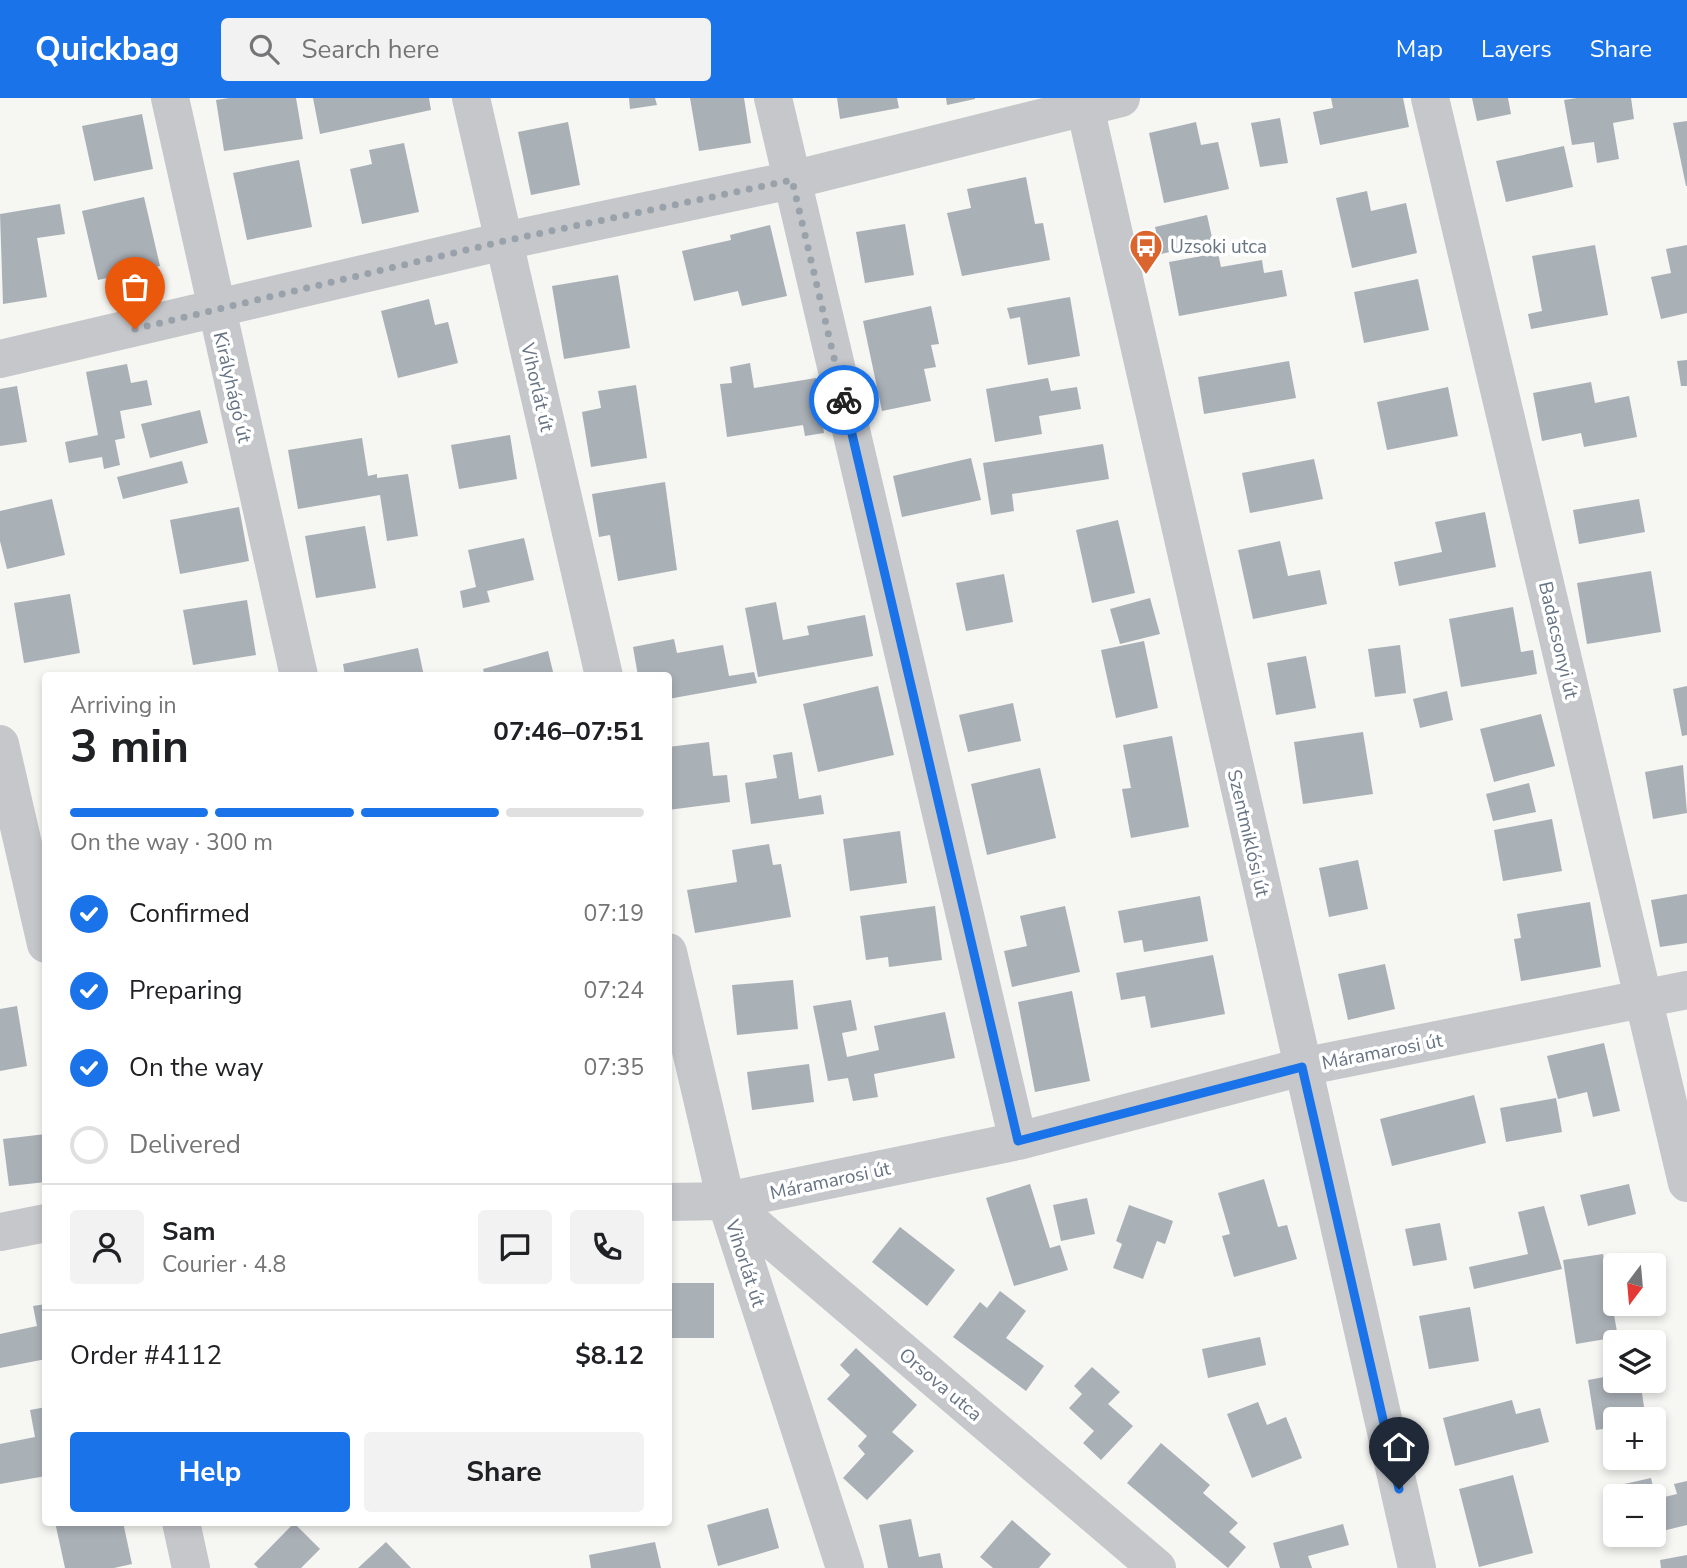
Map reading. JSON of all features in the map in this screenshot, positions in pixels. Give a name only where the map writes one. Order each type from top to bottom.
[{"type":"street","name":"Királyhágó út","points":[[170,98],[215,310],[298,672]]},
{"type":"street","name":"Vihorlát út","points":[[471,98],[603,672]]},
{"type":"street","points":[[773,98],[1018,1141]]},
{"type":"street","points":[[0,359],[504,241],[792,180],[1084,102],[1121,98]]},
{"type":"street","name":"Badacsonyi út","points":[[1430,98],[1687,1183]]},
{"type":"street","name":"Szentmiklósi út","points":[[1084,102],[1417,1568]]},
{"type":"street","points":[[0,744],[42,926]]},
{"type":"street","name":"Vihorlát út","points":[[672,969],[726,1201],[845,1568]]},
{"type":"street","name":"Máramarosi út","points":[[672,1202],[726,1201],[1018,1141],[1302,1067],[1687,990]]},
{"type":"street","name":"Orsova utca","points":[[726,1201],[1157,1568]]},
{"type":"street","points":[[0,1232],[42,1224]]},
{"type":"street","points":[[182,1526],[191,1568]]},
{"type":"building","points":[[296,98],[303,139],[224,151],[216,100]]},
{"type":"building","points":[[313,98],[429,98],[431,110],[320,134]]},
{"type":"building","points":[[629,98],[655,98],[657,105],[630,109]]},
{"type":"building","points":[[690,98],[744,98],[751,143],[699,151]]},
{"type":"building","points":[[837,98],[897,98],[899,108],[840,119]]},
{"type":"building","points":[[946,98],[975,98],[975,99],[947,105]]},
{"type":"building","points":[[1331,98],[1403,98],[1409,127],[1320,145],[1313,112],[1333,108]]},
{"type":"building","points":[[1472,98],[1508,98],[1511,114],[1477,121]]},
{"type":"building","points":[[1631,98],[1634,119],[1613,123],[1619,159],[1597,163],[1594,142],[1572,145],[1564,100]]},
{"type":"building","points":[[142,114],[153,169],[94,181],[82,126]]},
{"type":"building","points":[[1280,118],[1288,163],[1260,167],[1251,123]]},
{"type":"building","points":[[1687,121],[1687,186],[1686,186],[1673,123]]},
{"type":"building","points":[[568,122],[580,185],[531,195],[518,132]]},
{"type":"building","points":[[1196,122],[1201,145],[1218,142],[1229,189],[1164,203],[1149,133]]},
{"type":"building","points":[[404,143],[419,212],[362,224],[350,169],[372,164],[369,150]]},
{"type":"building","points":[[1564,146],[1573,187],[1506,202],[1496,161]]},
{"type":"building","points":[[299,160],[312,227],[247,240],[233,173]]},
{"type":"building","points":[[1026,177],[1035,224],[1043,223],[1050,260],[962,276],[947,213],[971,208],[967,189]]},
{"type":"building","points":[[1367,191],[1371,211],[1406,203],[1417,253],[1352,268],[1336,198]]},
{"type":"building","points":[[144,197],[160,266],[98,280],[82,211]]},
{"type":"building","points":[[60,204],[65,234],[37,238],[47,297],[3,304],[0,214]]},
{"type":"building","points":[[1207,215],[1213,242],[1161,254],[1155,227]]},
{"type":"building","points":[[905,224],[914,275],[865,283],[856,232]]},
{"type":"building","points":[[770,225],[787,296],[742,306],[738,291],[694,301],[682,251],[731,240],[730,235]]},
{"type":"building","points":[[1595,245],[1608,315],[1531,329],[1528,314],[1542,311],[1532,256]]},
{"type":"building","points":[[1687,245],[1687,313],[1661,319],[1651,277],[1671,273],[1666,249]]},
{"type":"building","points":[[1218,253],[1221,267],[1262,260],[1264,273],[1282,270],[1287,296],[1179,316],[1169,262]]},
{"type":"building","points":[[618,275],[630,348],[564,359],[552,286]]},
{"type":"building","points":[[1418,279],[1429,330],[1364,343],[1354,292]]},
{"type":"building","points":[[1070,297],[1080,356],[1028,365],[1020,317],[1010,319],[1007,308]]},
{"type":"building","points":[[429,299],[435,325],[448,322],[458,363],[398,378],[381,311]]},
{"type":"building","points":[[931,306],[939,344],[931,345],[936,367],[924,369],[931,401],[882,411],[863,321]]},
{"type":"building","points":[[1687,360],[1687,386],[1681,386],[1677,361]]},
{"type":"building","points":[[1289,361],[1296,398],[1204,414],[1198,377]]},
{"type":"building","points":[[750,363],[754,388],[816,378],[824,433],[805,436],[803,425],[727,437],[720,384],[732,383],[730,367]]},
{"type":"building","points":[[127,364],[131,383],[147,380],[152,405],[120,411],[125,438],[115,440],[120,465],[104,469],[102,457],[69,463],[65,442],[98,435],[86,372]]},
{"type":"building","points":[[1048,378],[1051,391],[1077,387],[1081,409],[1039,416],[1042,434],[995,442],[986,389]]},
{"type":"building","points":[[1591,382],[1595,403],[1629,396],[1637,437],[1584,447],[1581,433],[1542,441],[1533,393]]},
{"type":"building","points":[[636,385],[647,458],[591,467],[582,412],[601,408],[598,391]]},
{"type":"building","points":[[17,386],[27,442],[0,446],[0,389]]},
{"type":"building","points":[[1448,387],[1458,436],[1387,450],[1377,402]]},
{"type":"building","points":[[200,410],[208,443],[150,458],[141,424]]},
{"type":"building","points":[[510,435],[517,479],[459,489],[451,445]]},
{"type":"building","points":[[362,438],[368,476],[377,474],[377,478],[408,474],[418,536],[387,541],[380,495],[298,509],[288,450]]},
{"type":"building","points":[[1103,444],[1109,479],[1012,494],[1014,511],[991,515],[983,463]]},
{"type":"building","points":[[971,458],[981,500],[902,517],[893,476]]},
{"type":"building","points":[[1314,459],[1323,499],[1250,513],[1242,473]]},
{"type":"building","points":[[182,461],[188,483],[123,499],[117,477]]},
{"type":"building","points":[[665,482],[677,570],[618,581],[610,535],[599,537],[592,494]]},
{"type":"building","points":[[52,499],[65,555],[7,569],[0,541],[0,511]]},
{"type":"building","points":[[1639,499],[1645,532],[1579,544],[1573,510]]},
{"type":"building","points":[[239,507],[249,561],[180,574],[170,520]]},
{"type":"building","points":[[1485,512],[1496,567],[1399,586],[1394,562],[1442,552],[1435,522]]},
{"type":"building","points":[[1118,520],[1135,593],[1092,603],[1076,530]]},
{"type":"building","points":[[365,526],[376,588],[316,598],[305,536]]},
{"type":"building","points":[[524,538],[534,580],[487,591],[490,602],[463,608],[460,591],[476,587],[468,550]]},
{"type":"building","points":[[1280,541],[1288,576],[1320,570],[1327,604],[1253,619],[1238,550]]},
{"type":"building","points":[[1651,571],[1661,632],[1587,644],[1577,583]]},
{"type":"building","points":[[1004,574],[1013,622],[966,631],[956,583]]},
{"type":"building","points":[[70,594],[80,653],[24,663],[14,603]]},
{"type":"building","points":[[1150,598],[1160,634],[1120,644],[1110,609]]},
{"type":"building","points":[[247,600],[256,655],[193,665],[183,610]]},
{"type":"building","points":[[776,602],[783,640],[809,635],[807,626],[865,615],[873,656],[758,677],[745,608]]},
{"type":"building","points":[[1513,607],[1521,652],[1533,650],[1537,674],[1461,687],[1449,619]]},
{"type":"building","points":[[674,639],[677,653],[723,645],[729,676],[754,672],[757,683],[672,698],[672,672],[637,672],[633,647]]},
{"type":"building","points":[[1144,641],[1158,708],[1116,718],[1101,650]]},
{"type":"building","points":[[1400,645],[1406,693],[1375,697],[1368,649]]},
{"type":"building","points":[[418,648],[423,672],[344,672],[343,664]]},
{"type":"building","points":[[548,651],[553,672],[484,672],[483,669]]},
{"type":"building","points":[[1306,656],[1316,708],[1276,715],[1267,663]]},
{"type":"building","points":[[878,686],[894,755],[818,772],[803,704]]},
{"type":"building","points":[[1687,686],[1687,735],[1682,736],[1673,689]]},
{"type":"building","points":[[1447,691],[1453,720],[1420,728],[1413,699]]},
{"type":"building","points":[[1013,703],[1021,741],[968,752],[959,715]]},
{"type":"building","points":[[1541,714],[1555,766],[1494,782],[1480,729]]},
{"type":"building","points":[[1363,732],[1373,794],[1303,804],[1294,742]]},
{"type":"building","points":[[1172,736],[1189,827],[1131,838],[1122,789],[1131,788],[1123,745]]},
{"type":"building","points":[[709,742],[713,776],[727,775],[730,802],[672,809],[672,747]]},
{"type":"building","points":[[792,752],[799,799],[821,795],[824,814],[751,824],[745,783],[777,778],[773,755]]},
{"type":"building","points":[[1683,765],[1687,813],[1653,819],[1645,772]]},
{"type":"building","points":[[1040,768],[1056,838],[987,855],[971,784]]},
{"type":"building","points":[[1529,783],[1536,812],[1493,821],[1486,794]]},
{"type":"building","points":[[1552,819],[1562,871],[1503,881],[1494,830]]},
{"type":"building","points":[[900,831],[907,883],[850,891],[843,839]]},
{"type":"building","points":[[769,844],[773,865],[781,864],[791,917],[695,933],[687,890],[737,882],[732,850]]},
{"type":"building","points":[[1358,860],[1368,909],[1329,917],[1319,868]]},
{"type":"building","points":[[1687,894],[1687,943],[1660,947],[1651,900]]},
{"type":"building","points":[[1200,896],[1208,941],[1144,952],[1142,940],[1124,943],[1118,911]]},
{"type":"building","points":[[1590,902],[1601,967],[1521,981],[1514,939],[1521,938],[1517,914]]},
{"type":"building","points":[[935,906],[942,960],[889,967],[888,957],[866,960],[860,916]]},
{"type":"building","points":[[1065,906],[1080,972],[1012,987],[1004,951],[1027,946],[1020,916]]},
{"type":"building","points":[[1213,955],[1225,1014],[1151,1028],[1145,996],[1121,1000],[1116,973]]},
{"type":"building","points":[[1385,964],[1395,1009],[1348,1020],[1338,974]]},
{"type":"building","points":[[793,980],[798,1029],[737,1035],[732,985]]},
{"type":"building","points":[[1072,991],[1090,1081],[1035,1092],[1018,1002]]},
{"type":"building","points":[[851,1000],[857,1030],[842,1033],[847,1057],[879,1050],[874,1026],[945,1012],[955,1058],[874,1074],[878,1097],[853,1101],[848,1078],[828,1081],[813,1006]]},
{"type":"building","points":[[17,1006],[27,1066],[0,1071],[0,1009]]},
{"type":"building","points":[[1604,1043],[1620,1111],[1593,1117],[1587,1092],[1558,1099],[1547,1056]]},
{"type":"building","points":[[809,1064],[814,1102],[752,1110],[747,1072]]},
{"type":"building","points":[[1474,1095],[1486,1143],[1392,1166],[1380,1119]]},
{"type":"building","points":[[1556,1098],[1562,1132],[1506,1142],[1500,1108]]},
{"type":"building","points":[[42,1134],[42,1182],[9,1186],[3,1139]]},
{"type":"building","points":[[1264,1179],[1278,1227],[1287,1225],[1297,1259],[1234,1277],[1222,1236],[1230,1234],[1218,1193]]},
{"type":"building","points":[[1030,1184],[1050,1248],[1060,1245],[1068,1270],[1014,1286],[986,1198]]},
{"type":"building","points":[[1629,1184],[1636,1214],[1588,1226],[1580,1195]]},
{"type":"building","points":[[1087,1198],[1095,1234],[1061,1241],[1053,1205]]},
{"type":"building","points":[[1129,1205],[1173,1221],[1165,1244],[1157,1241],[1143,1279],[1113,1268],[1122,1244],[1116,1241]]},
{"type":"building","points":[[1544,1206],[1562,1269],[1474,1289],[1469,1267],[1528,1254],[1518,1212]]},
{"type":"building","points":[[1440,1223],[1447,1260],[1413,1266],[1405,1229]]},
{"type":"building","points":[[900,1227],[955,1270],[927,1306],[872,1262]]},
{"type":"building","points":[[1603,1254],[1603,1316],[1614,1316],[1617,1330],[1603,1330],[1603,1340],[1576,1344],[1563,1260]]},
{"type":"building","points":[[672,1283],[714,1283],[714,1338],[672,1338]]},
{"type":"building","points":[[1000,1291],[1026,1311],[1006,1338],[1044,1366],[1026,1391],[953,1337],[980,1302],[987,1308]]},
{"type":"building","points":[[42,1305],[42,1360],[0,1368],[0,1334],[37,1326],[33,1306]]},
{"type":"building","points":[[1470,1307],[1479,1361],[1429,1369],[1419,1316]]},
{"type":"building","points":[[1260,1337],[1266,1365],[1208,1378],[1202,1349]]},
{"type":"building","points":[[856,1348],[917,1405],[892,1432],[914,1451],[867,1500],[843,1478],[865,1454],[858,1446],[867,1436],[827,1399],[850,1375],[840,1365]]},
{"type":"building","points":[[1092,1367],[1120,1392],[1108,1404],[1133,1426],[1101,1460],[1083,1443],[1094,1431],[1069,1408],[1082,1394],[1074,1386]]},
{"type":"building","points":[[1603,1377],[1603,1393],[1642,1393],[1644,1407],[1603,1407],[1603,1429],[1596,1430],[1588,1380]]},
{"type":"building","points":[[1512,1400],[1516,1414],[1540,1408],[1549,1442],[1455,1466],[1443,1418]]},
{"type":"building","points":[[1258,1402],[1267,1425],[1286,1417],[1302,1458],[1252,1478],[1227,1414]]},
{"type":"building","points":[[42,1408],[42,1477],[0,1484],[0,1444],[35,1437],[30,1410]]},
{"type":"building","points":[[1161,1443],[1210,1485],[1203,1493],[1238,1523],[1229,1532],[1246,1547],[1228,1568],[1127,1483]]},
{"type":"building","points":[[1513,1475],[1533,1553],[1479,1567],[1459,1489]]},
{"type":"building","points":[[1651,1478],[1652,1484],[1624,1484]]},
{"type":"building","points":[[1687,1481],[1687,1525],[1666,1530],[1666,1497],[1677,1494],[1674,1484]]},
{"type":"building","points":[[768,1508],[779,1548],[718,1566],[707,1525]]},
{"type":"building","points":[[911,1519],[919,1557],[940,1553],[943,1568],[888,1568],[879,1525]]},
{"type":"building","points":[[1012,1520],[1051,1554],[1039,1568],[993,1568],[980,1557]]},
{"type":"building","points":[[1343,1524],[1349,1545],[1308,1556],[1312,1568],[1280,1568],[1273,1543]]},
{"type":"building","points":[[56,1526],[124,1526],[132,1564],[114,1568],[65,1568]]},
{"type":"building","points":[[291,1526],[297,1526],[320,1549],[301,1568],[258,1568],[254,1564]]},
{"type":"building","points":[[386,1542],[411,1568],[358,1568]]},
{"type":"building","points":[[655,1542],[661,1568],[591,1568],[589,1555]]},
{"type":"building","points":[[1687,1555],[1687,1568],[1661,1568],[1660,1560]]},
{"type":"way so far","points":[[135,329],[504,241],[792,180],[844,400]]},
{"type":"place","name":"Uzsoki utca","points":[[1146,276]]},
{"type":"route","points":[[844,400],[1018,1141],[1302,1067],[1399,1489]]}]
